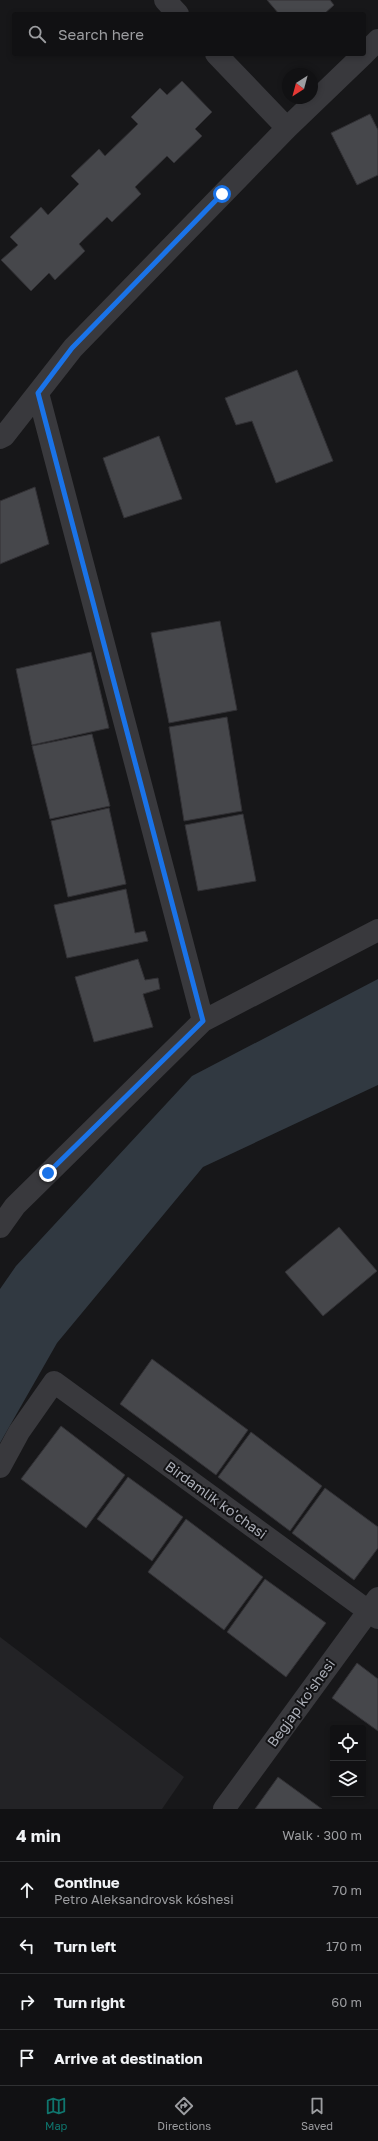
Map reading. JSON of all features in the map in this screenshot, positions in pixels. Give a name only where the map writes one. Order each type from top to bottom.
[{"type":"street","points":[[165,0],[176,12]]},
{"type":"street","points":[[366,52],[378,40]]},
{"type":"street","points":[[218,56],[287,128]]},
{"type":"street","points":[[0,438],[4,436],[72,348],[287,128],[362,56]]},
{"type":"street","points":[[38,393],[203,1021]]},
{"type":"street","points":[[0,1227],[15,1206],[203,1021],[378,930]]},
{"type":"street","name":"Birdamlik ko'chasi","points":[[0,1467],[19,1432],[54,1382],[375,1609]]},
{"type":"street","name":"Begjap ko'shesi","points":[[224,1809],[375,1609]]},
{"type":"shaded area","points":[[378,979],[378,1085],[203,1167],[57,1343],[0,1443],[0,1289],[16,1266],[192,1076]]},
{"type":"shaded area","points":[[0,1637],[184,1777],[162,1809],[0,1809]]},
{"type":"building","points":[[267,0],[330,0],[334,5],[326,12],[277,12]]},
{"type":"building","points":[[182,81],[212,112],[195,129],[202,136],[174,163],[167,156],[135,187],[141,194],[112,222],[107,217],[79,244],[85,251],[55,280],[49,273],[31,291],[1,260],[18,245],[10,237],[41,207],[48,215],[79,184],[71,176],[99,149],[105,156],[138,124],[131,117],[160,88],[167,95]]},
{"type":"building","points":[[370,114],[378,130],[378,175],[357,185],[331,133]]},
{"type":"building","points":[[297,370],[333,461],[276,483],[252,421],[236,425],[225,398]]},
{"type":"building","points":[[159,436],[182,499],[124,518],[103,458]]},
{"type":"building","points":[[35,487],[49,544],[0,564],[0,501]]},
{"type":"building","points":[[220,621],[237,710],[169,723],[151,633]]},
{"type":"building","points":[[91,652],[109,728],[32,745],[16,669]]},
{"type":"building","points":[[227,717],[242,811],[184,821],[169,727]]},
{"type":"building","points":[[92,734],[110,806],[50,819],[32,746]]},
{"type":"building","points":[[109,808],[126,884],[68,897],[51,821]]},
{"type":"building","points":[[243,814],[256,881],[198,891],[185,825]]},
{"type":"building","points":[[126,889],[135,933],[145,931],[148,941],[67,958],[54,905]]},
{"type":"building","points":[[138,959],[145,980],[158,978],[160,989],[143,994],[153,1027],[94,1042],[75,977]]},
{"type":"building","points":[[339,1227],[377,1271],[323,1316],[285,1272]]},
{"type":"building","points":[[152,1359],[248,1430],[216,1475],[120,1404]]},
{"type":"building","points":[[61,1426],[125,1475],[86,1528],[21,1479]]},
{"type":"building","points":[[251,1432],[322,1486],[290,1531],[218,1477]]},
{"type":"building","points":[[128,1477],[183,1517],[152,1561],[97,1519]]},
{"type":"building","points":[[325,1488],[378,1527],[378,1548],[354,1580],[292,1533]]},
{"type":"building","points":[[186,1519],[263,1577],[224,1630],[148,1572]]},
{"type":"building","points":[[265,1579],[326,1623],[286,1677],[227,1632]]},
{"type":"building","points":[[357,1663],[378,1679],[378,1731],[332,1698]]},
{"type":"building","points":[[278,1777],[322,1809],[255,1809]]},
{"type":"route","points":[[48,1173],[203,1021],[38,393],[72,348],[222,194]]}]
